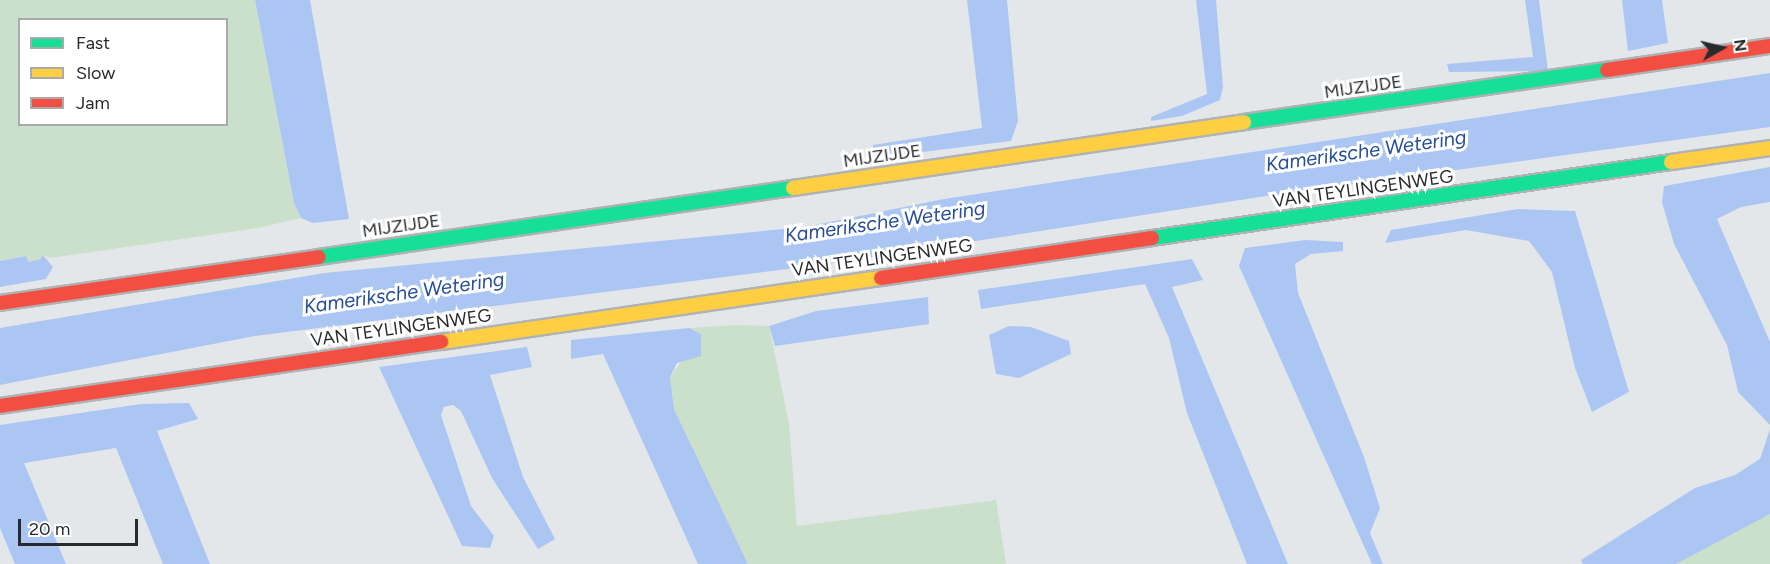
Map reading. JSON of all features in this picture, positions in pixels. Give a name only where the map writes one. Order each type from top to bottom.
[{"type":"street","name":"MIJZIJDE","points":[[0,303],[1770,46]]},
{"type":"street","name":"VAN TEYLINGENWEG","points":[[0,406],[1770,148]]},
{"type":"green space","points":[[0,0],[255,0],[294,203],[301,218],[258,228],[50,258],[42,254],[41,259],[27,262],[25,256],[0,261]]},
{"type":"green space","points":[[735,325],[769,326],[789,423],[797,526],[996,500],[1006,564],[748,564],[674,409],[670,377],[701,334],[689,328]]},
{"type":"green space","points":[[1770,514],[1770,564],[1676,564],[1748,523]]},
{"type":"water","points":[[255,0],[310,0],[349,219],[313,223],[301,218],[294,203]]},
{"type":"water","points":[[967,0],[1007,0],[1018,121],[1011,141],[874,158],[873,145],[982,128]]},
{"type":"water","points":[[1196,0],[1216,0],[1223,87],[1220,100],[1182,116],[1151,121],[1151,117],[1207,94]]},
{"type":"water","points":[[1525,0],[1539,0],[1548,71],[1449,72],[1447,64],[1533,57]]},
{"type":"water","points":[[1622,0],[1662,0],[1668,43],[1628,51]]},
{"type":"water","name":"Kameriksche Wetering","points":[[1770,73],[1770,127],[1266,196],[827,264],[255,336],[0,385],[0,328],[324,273],[805,227],[944,199]]},
{"type":"water","points":[[1770,167],[1770,202],[1741,207],[1717,219],[1770,342],[1770,425],[1738,392],[1727,345],[1674,244],[1662,202],[1664,186]]},
{"type":"water","points":[[1518,209],[1575,211],[1629,392],[1592,412],[1575,368],[1552,272],[1529,241],[1466,230],[1385,243],[1391,230]]},
{"type":"water","points":[[1305,240],[1343,242],[1343,251],[1311,254],[1295,264],[1298,293],[1364,457],[1380,508],[1370,533],[1383,564],[1372,564],[1239,266],[1245,248]]},
{"type":"water","points":[[42,254],[53,267],[46,279],[0,287],[0,261],[26,256],[28,262],[41,259]]},
{"type":"water","points":[[1192,259],[1203,280],[1172,287],[1288,564],[1247,564],[1187,413],[1169,338],[1145,284],[981,309],[978,290]]},
{"type":"water","points":[[928,297],[929,324],[775,346],[769,326],[816,311]]},
{"type":"water","points":[[1009,326],[1031,327],[1069,341],[1071,354],[1019,378],[996,374],[989,335]]},
{"type":"water","points":[[689,328],[701,334],[701,356],[677,363],[670,377],[674,409],[748,564],[698,564],[603,354],[571,359],[571,340]]},
{"type":"water","points":[[527,347],[532,367],[490,375],[523,477],[555,539],[538,549],[492,478],[461,411],[453,405],[444,407],[441,415],[471,506],[494,536],[490,548],[462,546],[379,367]]},
{"type":"water","points":[[189,403],[198,419],[157,431],[210,564],[163,564],[116,448],[24,463],[66,564],[15,564],[0,528],[0,425],[141,404]]},
{"type":"water","points":[[1770,429],[1770,514],[1676,564],[1583,564],[1581,560],[1695,488],[1735,475],[1760,459]]},
{"type":"traffic: fast","points":[[1244,122],[1607,70]]},
{"type":"traffic: fast","points":[[1152,238],[1671,162]]},
{"type":"traffic: fast","points":[[319,257],[793,188]]},
{"type":"traffic: slow","points":[[793,188],[1244,122]]},
{"type":"traffic: slow","points":[[1671,162],[1770,148]]},
{"type":"traffic: slow","points":[[441,342],[881,278]]},
{"type":"traffic: jam","points":[[1607,70],[1770,46]]},
{"type":"traffic: jam","points":[[881,278],[1152,238]]},
{"type":"traffic: jam","points":[[0,303],[319,257]]},
{"type":"traffic: jam","points":[[0,406],[441,342]]}]
